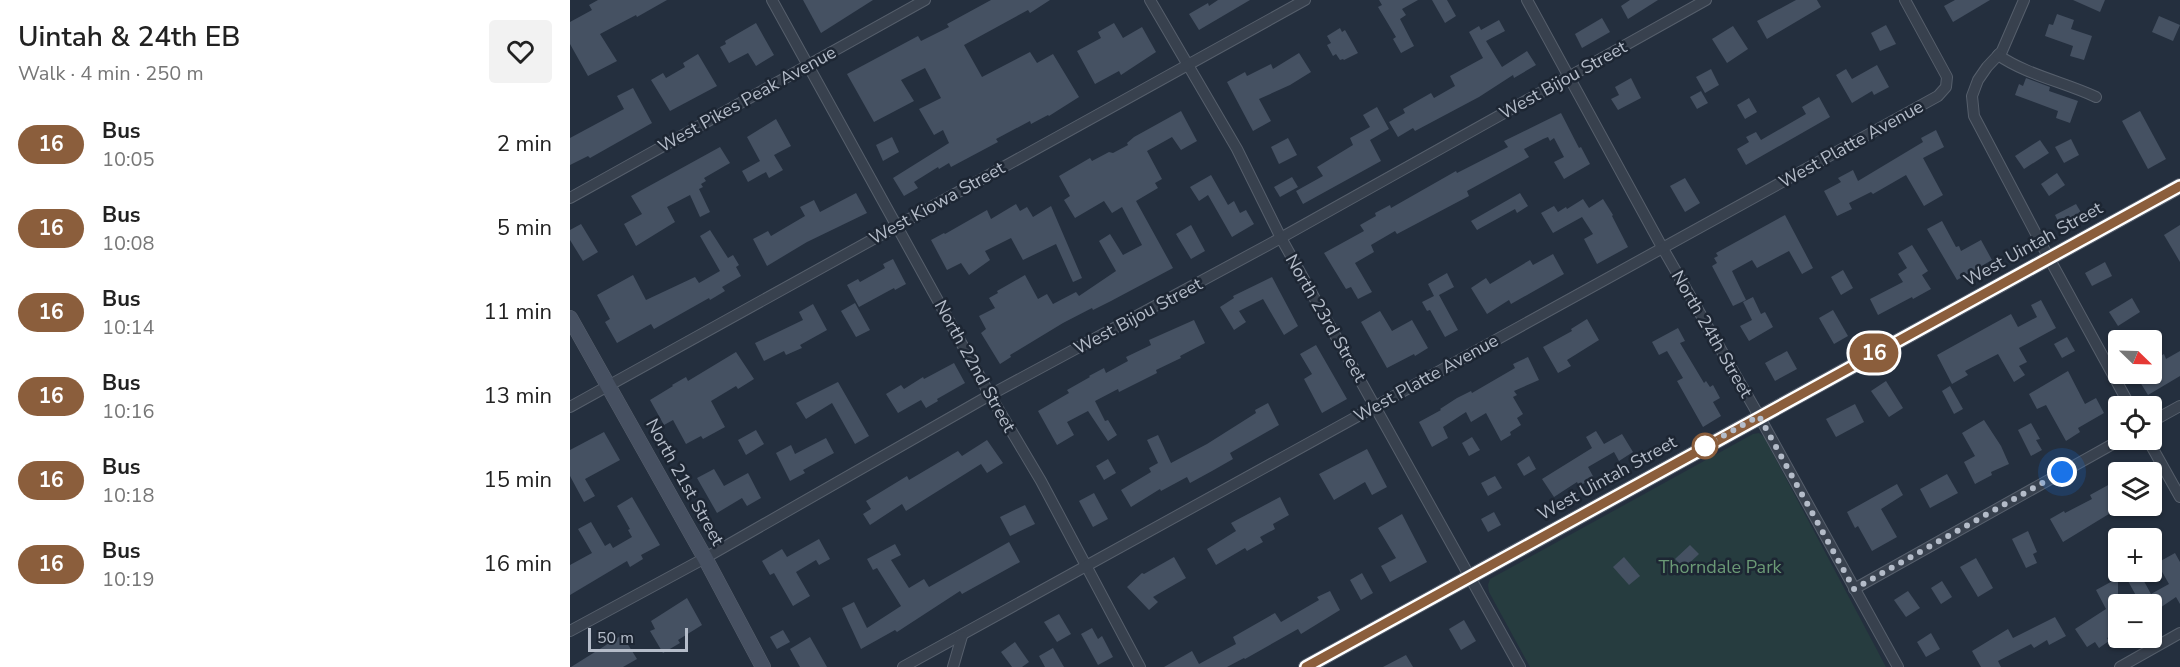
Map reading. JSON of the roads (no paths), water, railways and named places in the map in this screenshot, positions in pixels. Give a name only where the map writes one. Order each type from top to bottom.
[{"type":"main road","name":"West Uintah Street","points":[[1306,667],[2180,186]]},
{"type":"main road","name":"North 21st Street","points":[[570,318],[705,558],[763,667]]},
{"type":"street","name":"North 22nd Street","points":[[772,0],[990,395],[1041,481],[1140,667]]},
{"type":"street","name":"West Pikes Peak Avenue","points":[[570,198],[925,0]]},
{"type":"street","name":"North 23rd Street","points":[[1150,0],[1237,149],[1281,238],[1520,667]]},
{"type":"street","name":"West Kiowa Street","points":[[570,406],[1305,0]]},
{"type":"street","name":"North 24th Street","points":[[1527,0],[1662,247],[1898,667]]},
{"type":"street","name":"West Bijou Street","points":[[570,631],[705,558],[990,395],[1281,238],[1706,0]]},
{"type":"street","name":"West Platte Avenue","points":[[903,667],[1938,96],[1946,87],[1947,76],[1905,0]]},
{"type":"street","points":[[2025,0],[2002,51],[1978,80],[1972,96],[1974,116],[2124,396]]},
{"type":"street","points":[[1998,55],[2039,76],[2096,97]]},
{"type":"street","points":[[2162,416],[2180,406]]},
{"type":"street","points":[[1854,589],[2108,447]]},
{"type":"street","points":[[2154,450],[2180,497]]},
{"type":"street","points":[[2120,667],[2180,633]]},
{"type":"street","points":[[953,667],[962,636]]},
{"type":"park label","name":"Thorndale Park","points":[[1720,567]]}]
